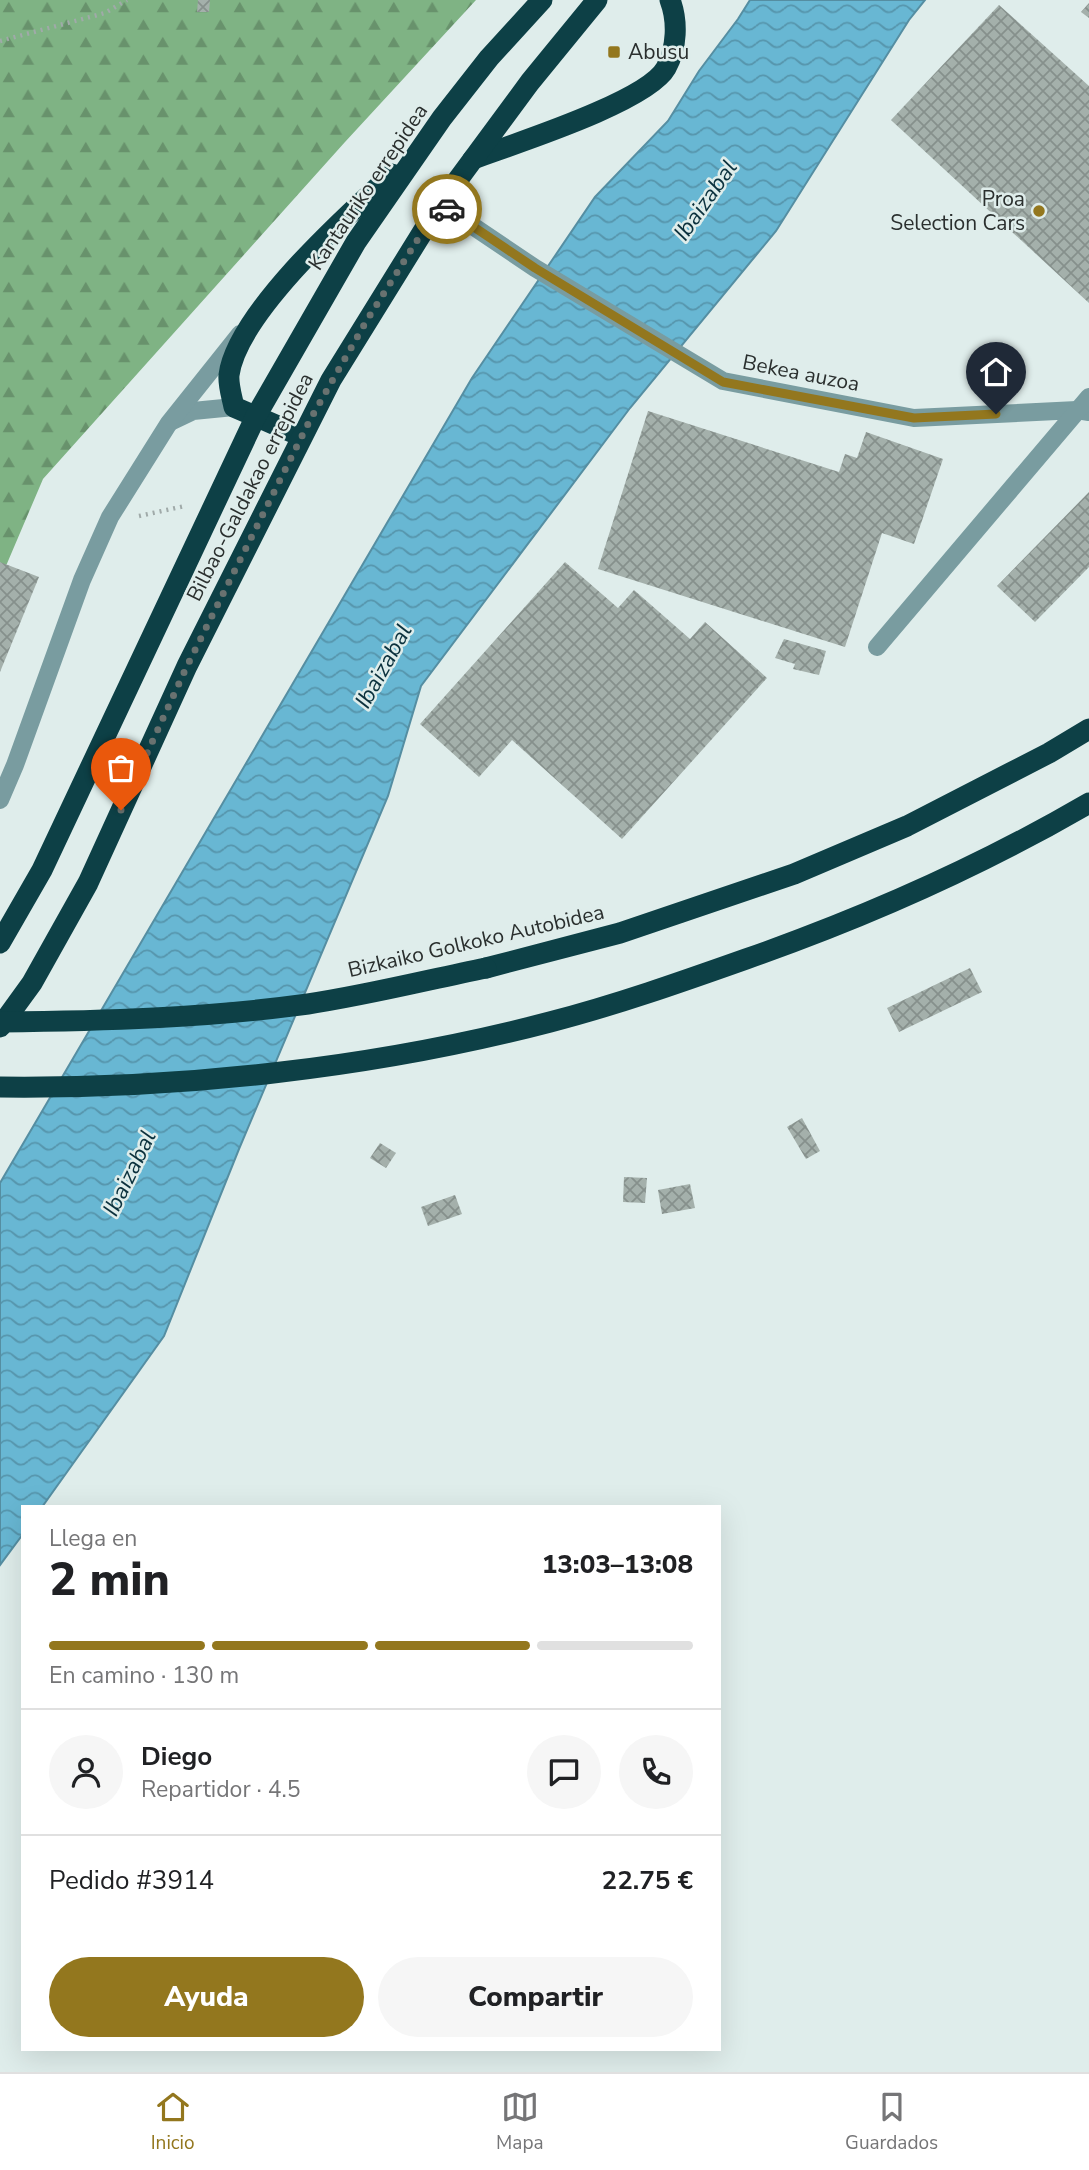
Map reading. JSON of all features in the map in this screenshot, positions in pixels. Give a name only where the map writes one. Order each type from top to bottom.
[{"type":"highway","name":"Kantauriko errepidea","points":[[256,416],[356,242],[421,147],[489,58],[542,0]]},
{"type":"highway","name":"Bilbao-Galdakao errepidea","points":[[0,1025],[32,983],[88,883],[187,666],[331,380],[440,204],[530,82],[597,0]]},
{"type":"highway","points":[[472,159],[598,112],[642,90],[665,70],[674,46],[675,13],[670,0]]},
{"type":"highway","points":[[301,436],[234,407],[228,378],[233,356],[256,316],[329,232],[421,147]]},
{"type":"highway","name":"Bilbao-Galdakao errepidea","points":[[0,943],[42,870],[256,416]]},
{"type":"highway","name":"Bizkaiko Golkoko Autobidea","points":[[0,1025],[194,1015],[310,1003],[486,968],[620,933],[794,874],[907,826],[1049,753],[1089,729]]},
{"type":"highway","points":[[0,1087],[142,1085],[314,1068],[435,1047],[548,1023],[637,997],[804,938],[931,885],[1089,803]]},
{"type":"street","name":"Bekea auzoa","points":[[440,204],[535,268],[723,382],[914,418],[1085,406]]},
{"type":"street","points":[[0,800],[82,580],[110,517],[145,457],[169,423],[256,316]]},
{"type":"street","name":"Bekea auzoa","points":[[877,647],[1085,406]]},
{"type":"street","points":[[169,423],[194,411],[234,407]]},
{"type":"path","points":[[0,41],[105,13],[127,0]]},
{"type":"green space","points":[[0,0],[476,0],[43,479],[0,580]]},
{"type":"water","name":"Ibaizabal","points":[[750,0],[925,0],[909,20],[776,231],[630,408],[421,686],[388,796],[239,1149],[164,1336],[43,1505],[21,1505],[21,1537],[0,1565],[0,1183],[472,378],[595,197],[668,121],[699,71]]},
{"type":"building","points":[[198,0],[210,0],[209,12],[197,12]]},
{"type":"building","points":[[1089,3],[1089,18],[1081,12]]},
{"type":"building","name":"Proa Selection Cars","points":[[999,5],[1089,86],[1089,303],[891,120]]},
{"type":"building","points":[[648,411],[839,472],[845,454],[857,458],[866,432],[943,459],[914,544],[882,533],[845,647],[598,569]]},
{"type":"building","points":[[1089,492],[1089,567],[1035,622],[997,586]]},
{"type":"building","points":[[0,562],[39,577],[0,672]]},
{"type":"building","points":[[565,562],[618,608],[634,590],[690,639],[705,622],[767,678],[622,839],[512,740],[479,777],[420,724]]},
{"type":"building","points":[[784,639],[826,651],[819,675],[793,669],[795,664],[775,658]]},
{"type":"building","points":[[970,968],[982,992],[899,1032],[887,1008]]},
{"type":"building","points":[[802,1118],[820,1151],[806,1159],[787,1127]]},
{"type":"building","points":[[380,1143],[396,1153],[386,1168],[370,1158]]},
{"type":"building","points":[[624,1177],[647,1178],[645,1203],[623,1202]]},
{"type":"building","points":[[690,1184],[695,1208],[662,1214],[658,1190]]},
{"type":"building","points":[[455,1195],[462,1214],[428,1226],[421,1207]]},
{"type":"way so far","points":[[121,810],[187,666],[331,380],[440,204],[447,209]]},
{"type":"place","name":"Abusu","points":[[614,52]]},
{"type":"place","name":"Proa Selection Cars","points":[[1039,211]]},
{"type":"route","points":[[447,209],[535,268],[723,382],[914,418],[996,414]]}]
